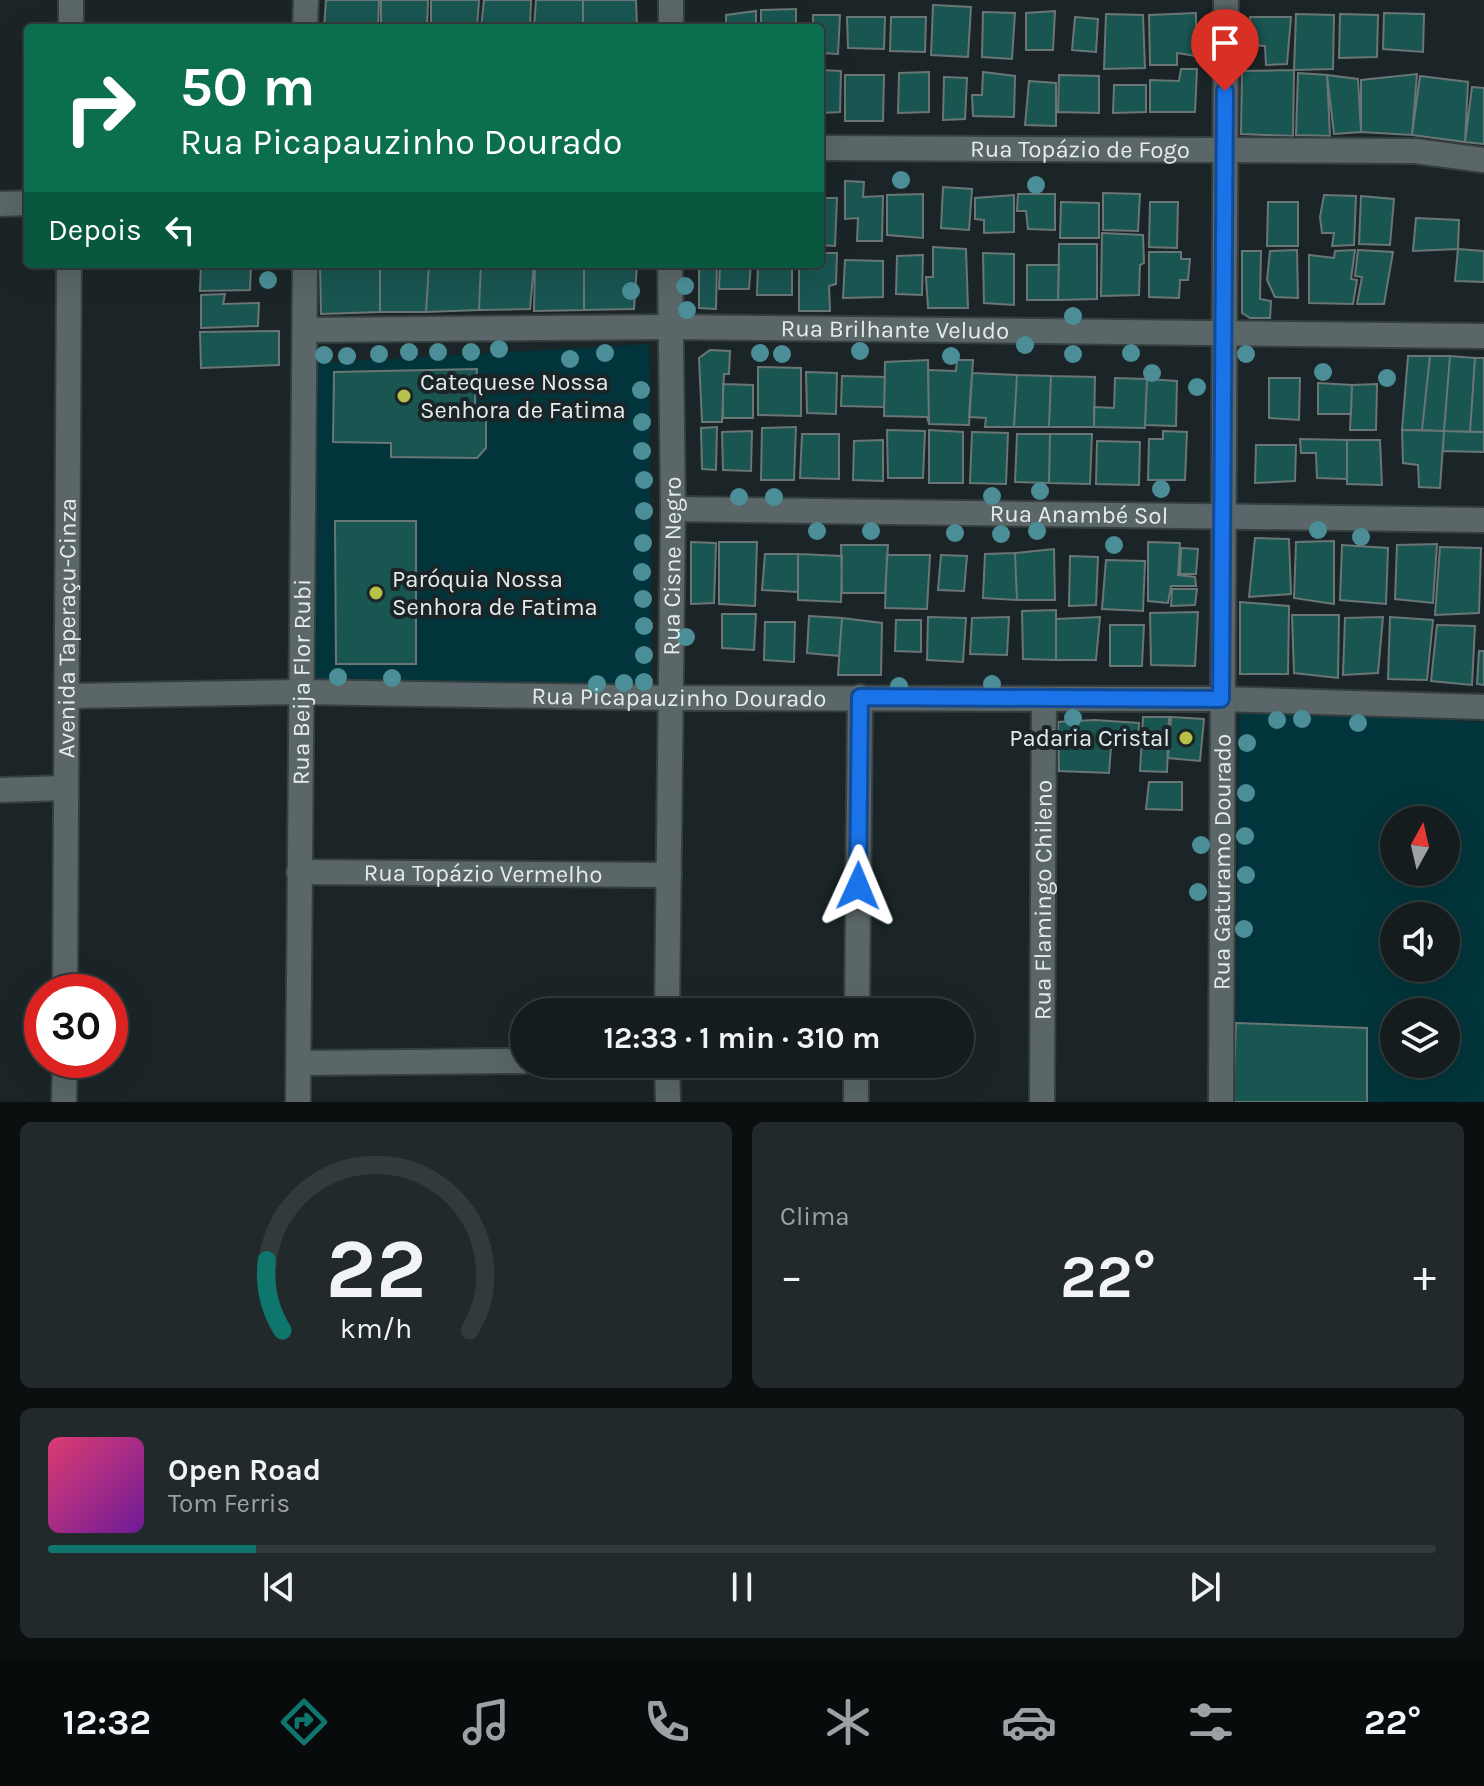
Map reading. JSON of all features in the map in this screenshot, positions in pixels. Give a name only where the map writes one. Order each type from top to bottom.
[{"type":"street","points":[[71,0],[71,24]]},
{"type":"street","points":[[305,24],[306,0]]},
{"type":"street","points":[[671,0],[671,24]]},
{"type":"street","name":"Rua Gaturamo Dourado","points":[[1221,1102],[1222,335],[1226,0]]},
{"type":"street","name":"Rua Topázio de Fogo","points":[[824,148],[1415,151],[1484,160]]},
{"type":"street","points":[[0,204],[24,203]]},
{"type":"street","name":"Avenida Taperaçu-Cinza","points":[[65,974],[69,268]]},
{"type":"street","name":"Rua Beija Flor Rubi","points":[[298,1102],[305,268]]},
{"type":"street","name":"Rua Cisne Negro","points":[[667,998],[673,509],[670,268]]},
{"type":"street","name":"Rua Brilhante Veludo","points":[[305,330],[670,327],[1484,336]]},
{"type":"street","name":"Rua Anambé Sol","points":[[673,509],[1484,520]]},
{"type":"street","name":"Rua Picapauzinho Dourado","points":[[67,696],[302,692],[669,698],[1221,699],[1484,707]]},
{"type":"street","points":[[857,998],[860,697]]},
{"type":"street","name":"Rua Flamingo Chileno","points":[[1042,1102],[1044,699]]},
{"type":"street","points":[[0,790],[66,788]]},
{"type":"street","name":"Rua Topázio Vermelho","points":[[299,872],[669,875]]},
{"type":"street","points":[[299,1063],[510,1061]]},
{"type":"street","points":[[64,1102],[65,1078]]},
{"type":"street","points":[[667,1078],[668,1102]]},
{"type":"street","points":[[856,1078],[856,1102]]},
{"type":"shaded area","points":[[649,344],[652,688],[316,687],[317,363]]},
{"type":"shaded area","points":[[1239,710],[1484,722],[1484,1102],[1367,1102],[1366,1028],[1236,1023]]},
{"type":"building","points":[[326,0],[379,0],[378,24],[324,24]]},
{"type":"building","points":[[381,0],[428,0],[427,24],[381,24]]},
{"type":"building","points":[[431,0],[479,0],[477,24],[431,24]]},
{"type":"building","points":[[484,0],[531,0],[530,24],[481,24]]},
{"type":"building","points":[[536,0],[583,0],[583,24],[534,24]]},
{"type":"building","points":[[583,0],[636,0],[637,24],[583,24]]},
{"type":"building","points":[[933,5],[971,7],[968,57],[931,55]]},
{"type":"building","points":[[796,9],[796,24],[761,24],[761,10]]},
{"type":"building","points":[[756,11],[756,24],[726,24],[726,15]]},
{"type":"building","points":[[1055,11],[1053,50],[1026,50],[1026,13]]},
{"type":"building","points":[[983,12],[1015,13],[1012,59],[982,57]]},
{"type":"building","points":[[1196,13],[1196,56],[1177,53],[1177,65],[1150,65],[1149,15]]},
{"type":"building","points":[[1384,13],[1424,14],[1423,52],[1383,49]]},
{"type":"building","points":[[1106,14],[1143,15],[1145,68],[1104,69]]},
{"type":"building","points":[[1296,14],[1334,15],[1333,69],[1294,70]]},
{"type":"building","points":[[1340,14],[1378,15],[1377,57],[1339,58]]},
{"type":"building","points":[[813,15],[840,15],[838,54],[824,53],[824,24],[813,24]]},
{"type":"building","points":[[847,17],[885,17],[884,49],[848,48]]},
{"type":"building","points":[[891,17],[926,17],[925,52],[890,51]]},
{"type":"building","points":[[1075,17],[1098,19],[1096,52],[1072,50]]},
{"type":"building","points":[[1250,17],[1291,17],[1287,64],[1266,65],[1265,46],[1250,45]]},
{"type":"building","points":[[1181,69],[1197,69],[1195,112],[1150,112],[1150,80],[1179,81]]},
{"type":"building","points":[[824,70],[841,71],[840,112],[824,113]]},
{"type":"building","points":[[1294,70],[1293,136],[1241,134],[1242,71]]},
{"type":"building","points":[[929,72],[929,112],[898,113],[899,73]]},
{"type":"building","points":[[983,72],[1015,76],[1014,117],[973,116],[972,95],[982,95]]},
{"type":"building","points":[[1298,73],[1327,75],[1330,136],[1296,135]]},
{"type":"building","points":[[1417,74],[1412,135],[1361,132],[1361,80]]},
{"type":"building","points":[[845,75],[884,75],[883,121],[845,121]]},
{"type":"building","points":[[1059,75],[1099,76],[1099,113],[1058,112]]},
{"type":"building","points":[[1327,75],[1358,79],[1361,132],[1334,134]]},
{"type":"building","points":[[1420,76],[1468,82],[1465,142],[1412,135]]},
{"type":"building","points":[[944,77],[967,78],[965,119],[943,120]]},
{"type":"building","points":[[1029,81],[1056,83],[1056,126],[1025,125]]},
{"type":"building","points":[[1114,85],[1146,85],[1146,112],[1113,113]]},
{"type":"building","points":[[1472,87],[1484,88],[1484,144],[1465,142]]},
{"type":"building","points":[[845,181],[864,182],[863,197],[883,196],[882,241],[857,241],[858,218],[845,219]]},
{"type":"building","points":[[943,187],[972,189],[969,230],[941,228]]},
{"type":"building","points":[[1103,193],[1140,194],[1138,231],[1103,230]]},
{"type":"building","points":[[923,194],[923,238],[887,235],[887,195]]},
{"type":"building","points":[[1018,194],[1055,194],[1055,230],[1028,229],[1026,211],[1017,211]]},
{"type":"building","points":[[1014,195],[1014,232],[984,233],[984,220],[975,219],[975,198]]},
{"type":"building","points":[[1324,195],[1356,196],[1354,245],[1332,246],[1334,233],[1322,233],[1320,217]]},
{"type":"building","points":[[1361,196],[1394,199],[1390,245],[1359,244]]},
{"type":"building","points":[[824,198],[837,198],[835,246],[824,245]]},
{"type":"building","points":[[1061,202],[1099,203],[1099,238],[1060,238]]},
{"type":"building","points":[[1150,202],[1178,202],[1177,248],[1149,247]]},
{"type":"building","points":[[1268,202],[1298,202],[1298,246],[1267,246]]},
{"type":"building","points":[[1416,218],[1459,220],[1458,249],[1413,251]]},
{"type":"building","points":[[1102,233],[1143,235],[1144,263],[1140,265],[1139,295],[1101,296]]},
{"type":"building","points":[[1059,244],[1097,244],[1097,299],[1058,300]]},
{"type":"building","points":[[933,247],[966,249],[968,308],[928,308],[926,277],[933,277]]},
{"type":"building","points":[[1458,249],[1484,251],[1484,282],[1455,281]]},
{"type":"building","points":[[1297,250],[1298,298],[1275,297],[1267,280],[1270,251]]},
{"type":"building","points":[[1355,250],[1351,279],[1357,280],[1353,304],[1309,303],[1309,255],[1334,258],[1335,251]]},
{"type":"building","points":[[1358,250],[1393,252],[1384,304],[1357,304],[1362,277],[1355,276]]},
{"type":"building","points":[[1242,251],[1261,251],[1260,299],[1271,301],[1270,318],[1250,318],[1242,313]]},
{"type":"building","points":[[1149,252],[1181,252],[1181,259],[1190,259],[1188,280],[1180,280],[1179,298],[1149,297]]},
{"type":"building","points":[[824,253],[837,253],[836,284],[829,286],[830,311],[799,311],[799,268],[824,268]]},
{"type":"building","points":[[983,253],[1014,254],[1014,305],[984,303]]},
{"type":"building","points":[[923,255],[922,295],[896,294],[897,256]]},
{"type":"building","points":[[845,260],[883,261],[883,297],[843,298]]},
{"type":"building","points":[[1027,265],[1059,265],[1058,300],[1027,300]]},
{"type":"building","points":[[201,268],[251,268],[250,290],[200,291]]},
{"type":"building","points":[[320,268],[380,268],[380,312],[321,314]]},
{"type":"building","points":[[380,268],[429,268],[426,312],[380,312]]},
{"type":"building","points":[[429,268],[481,268],[479,310],[426,312]]},
{"type":"building","points":[[481,268],[534,268],[530,309],[479,310]]},
{"type":"building","points":[[535,268],[584,268],[584,310],[534,311]]},
{"type":"building","points":[[584,268],[637,268],[634,309],[584,310]]},
{"type":"building","points":[[699,268],[717,268],[716,309],[699,308]]},
{"type":"building","points":[[720,268],[751,268],[749,289],[719,289]]},
{"type":"building","points":[[758,268],[792,268],[792,295],[757,295]]},
{"type":"building","points":[[225,294],[223,304],[259,303],[258,326],[201,328],[201,295]]},
{"type":"building","points":[[279,331],[279,365],[201,368],[200,332]]},
{"type":"building","points":[[710,350],[730,351],[729,374],[724,374],[722,422],[702,422],[699,358]]},
{"type":"building","points":[[1408,356],[1430,356],[1422,430],[1402,430]]},
{"type":"building","points":[[1430,356],[1450,356],[1444,431],[1422,430]]},
{"type":"building","points":[[1450,356],[1475,358],[1470,432],[1444,431]]},
{"type":"building","points":[[1475,358],[1484,358],[1484,432],[1470,432]]},
{"type":"building","points":[[928,360],[929,424],[927,417],[884,416],[885,362]]},
{"type":"building","points":[[957,360],[973,360],[969,425],[929,424],[928,370],[956,371]]},
{"type":"building","points":[[758,367],[801,368],[801,416],[758,415]]},
{"type":"building","name":"Catequese Nossa Senhora de Fatima","points":[[477,369],[474,419],[486,421],[486,448],[477,458],[391,457],[391,443],[333,442],[334,372]]},
{"type":"building","points":[[806,372],[837,373],[836,414],[807,413]]},
{"type":"building","points":[[972,373],[1017,375],[1014,427],[985,427],[986,418],[969,417]]},
{"type":"building","points":[[1017,375],[1051,376],[1049,427],[1014,427]]},
{"type":"building","points":[[842,376],[885,377],[884,407],[841,406]]},
{"type":"building","points":[[1051,376],[1095,377],[1094,427],[1049,427]]},
{"type":"building","points":[[1115,378],[1147,379],[1145,428],[1094,427],[1094,407],[1114,408]]},
{"type":"building","points":[[1269,378],[1300,378],[1299,420],[1269,418]]},
{"type":"building","points":[[1147,379],[1177,381],[1176,426],[1145,425]]},
{"type":"building","points":[[1318,383],[1352,385],[1351,414],[1318,414]]},
{"type":"building","points":[[723,384],[753,385],[753,418],[723,418]]},
{"type":"building","points":[[1377,384],[1376,430],[1350,430],[1352,385]]},
{"type":"building","points":[[717,427],[716,470],[702,469],[701,428]]},
{"type":"building","points":[[796,427],[794,480],[761,480],[762,428]]},
{"type":"building","points":[[887,430],[925,431],[923,478],[888,478]]},
{"type":"building","points":[[929,430],[963,432],[963,483],[929,483]]},
{"type":"building","points":[[1402,430],[1444,431],[1440,488],[1419,487],[1418,465],[1403,463]]},
{"type":"building","points":[[752,431],[751,471],[723,470],[722,432]]},
{"type":"building","points":[[1163,431],[1187,432],[1185,480],[1148,480],[1149,439],[1163,439]]},
{"type":"building","points":[[1444,431],[1484,432],[1484,452],[1443,451]]},
{"type":"building","points":[[972,432],[1008,433],[1006,484],[970,483]]},
{"type":"building","points":[[802,434],[839,434],[839,479],[800,478]]},
{"type":"building","points":[[1017,434],[1050,434],[1049,483],[1015,482]]},
{"type":"building","points":[[1050,434],[1092,434],[1090,484],[1049,483]]},
{"type":"building","points":[[1300,439],[1347,440],[1347,479],[1317,478],[1316,453],[1301,453]]},
{"type":"building","points":[[883,440],[883,481],[853,480],[854,441]]},
{"type":"building","points":[[1347,440],[1380,440],[1382,485],[1347,484]]},
{"type":"building","points":[[1097,441],[1140,442],[1139,485],[1096,484]]},
{"type":"building","points":[[1256,445],[1296,445],[1295,481],[1255,483]]},
{"type":"building","name":"Paróquia Nossa Senhora de Fatima","points":[[335,521],[416,521],[416,664],[336,664]]},
{"type":"building","points":[[1255,538],[1289,539],[1291,594],[1249,597]]},
{"type":"building","points":[[1334,541],[1334,604],[1294,598],[1296,542]]},
{"type":"building","points":[[691,542],[716,543],[714,603],[691,604]]},
{"type":"building","points":[[719,542],[757,542],[755,606],[719,604]]},
{"type":"building","points":[[1148,542],[1180,543],[1178,575],[1195,577],[1196,586],[1171,586],[1168,603],[1148,601]]},
{"type":"building","points":[[1437,544],[1433,603],[1395,599],[1397,545]]},
{"type":"building","points":[[841,545],[888,545],[885,593],[842,593]]},
{"type":"building","points":[[1342,545],[1388,548],[1386,604],[1340,600]]},
{"type":"building","points":[[1440,547],[1481,548],[1479,613],[1435,615]]},
{"type":"building","points":[[1181,548],[1198,549],[1196,574],[1180,574]]},
{"type":"building","points":[[1054,549],[1055,600],[1017,600],[1015,553]]},
{"type":"building","points":[[1015,553],[1017,600],[983,598],[985,554]]},
{"type":"building","points":[[765,554],[798,554],[798,592],[762,590]]},
{"type":"building","points":[[798,554],[842,556],[841,602],[798,600]]},
{"type":"building","points":[[887,555],[930,555],[927,609],[885,608]]},
{"type":"building","points":[[941,555],[967,556],[964,591],[938,590]]},
{"type":"building","points":[[1070,556],[1098,557],[1096,605],[1069,606]]},
{"type":"building","points":[[1106,560],[1145,561],[1143,611],[1102,609]]},
{"type":"building","points":[[1172,589],[1197,589],[1195,605],[1171,606]]},
{"type":"building","points":[[1240,602],[1289,606],[1288,674],[1240,674]]},
{"type":"building","points":[[1056,610],[1056,660],[1023,659],[1022,611]]},
{"type":"building","points":[[1198,612],[1195,666],[1151,665],[1150,613]]},
{"type":"building","points":[[722,614],[756,614],[754,650],[722,648]]},
{"type":"building","points":[[1292,615],[1339,615],[1338,678],[1294,673]]},
{"type":"building","points":[[809,616],[842,618],[839,656],[807,653]]},
{"type":"building","points":[[928,617],[966,618],[963,662],[927,660]]},
{"type":"building","points":[[1009,617],[1007,655],[970,654],[972,618]]},
{"type":"building","points":[[1100,617],[1096,660],[1056,660],[1056,619]]},
{"type":"building","points":[[1383,617],[1378,673],[1343,675],[1345,618]]},
{"type":"building","points":[[1390,617],[1433,620],[1427,680],[1388,679]]},
{"type":"building","points":[[842,618],[882,623],[881,675],[838,675]]},
{"type":"building","points":[[896,620],[921,620],[921,652],[895,651]]},
{"type":"building","points":[[765,622],[795,622],[794,662],[764,660]]},
{"type":"building","points":[[1110,625],[1144,625],[1142,666],[1110,666]]},
{"type":"building","points":[[1437,625],[1475,626],[1472,685],[1431,681]]},
{"type":"building","points":[[1479,651],[1484,651],[1484,685],[1477,684]]},
{"type":"building","points":[[1143,717],[1169,717],[1167,772],[1140,771]]},
{"type":"building","name":"Padaria Cristal","points":[[1171,717],[1204,719],[1200,761],[1168,758]]},
{"type":"building","points":[[1095,720],[1139,723],[1138,747],[1111,747],[1109,773],[1059,771],[1058,722]]},
{"type":"building","points":[[1149,782],[1182,782],[1182,810],[1146,809]]},
{"type":"building","points":[[1236,1023],[1367,1028],[1367,1102],[1233,1102]]},
{"type":"place","name":"Catequese Nossa Senhora de Fatima","points":[[404,396]]},
{"type":"place","name":"Paróquia Nossa Senhora de Fatima","points":[[376,593]]},
{"type":"place","name":"Padaria Cristal","points":[[1186,738]]},
{"type":"route","points":[[858,886],[860,697],[1221,699],[1225,91]]}]
